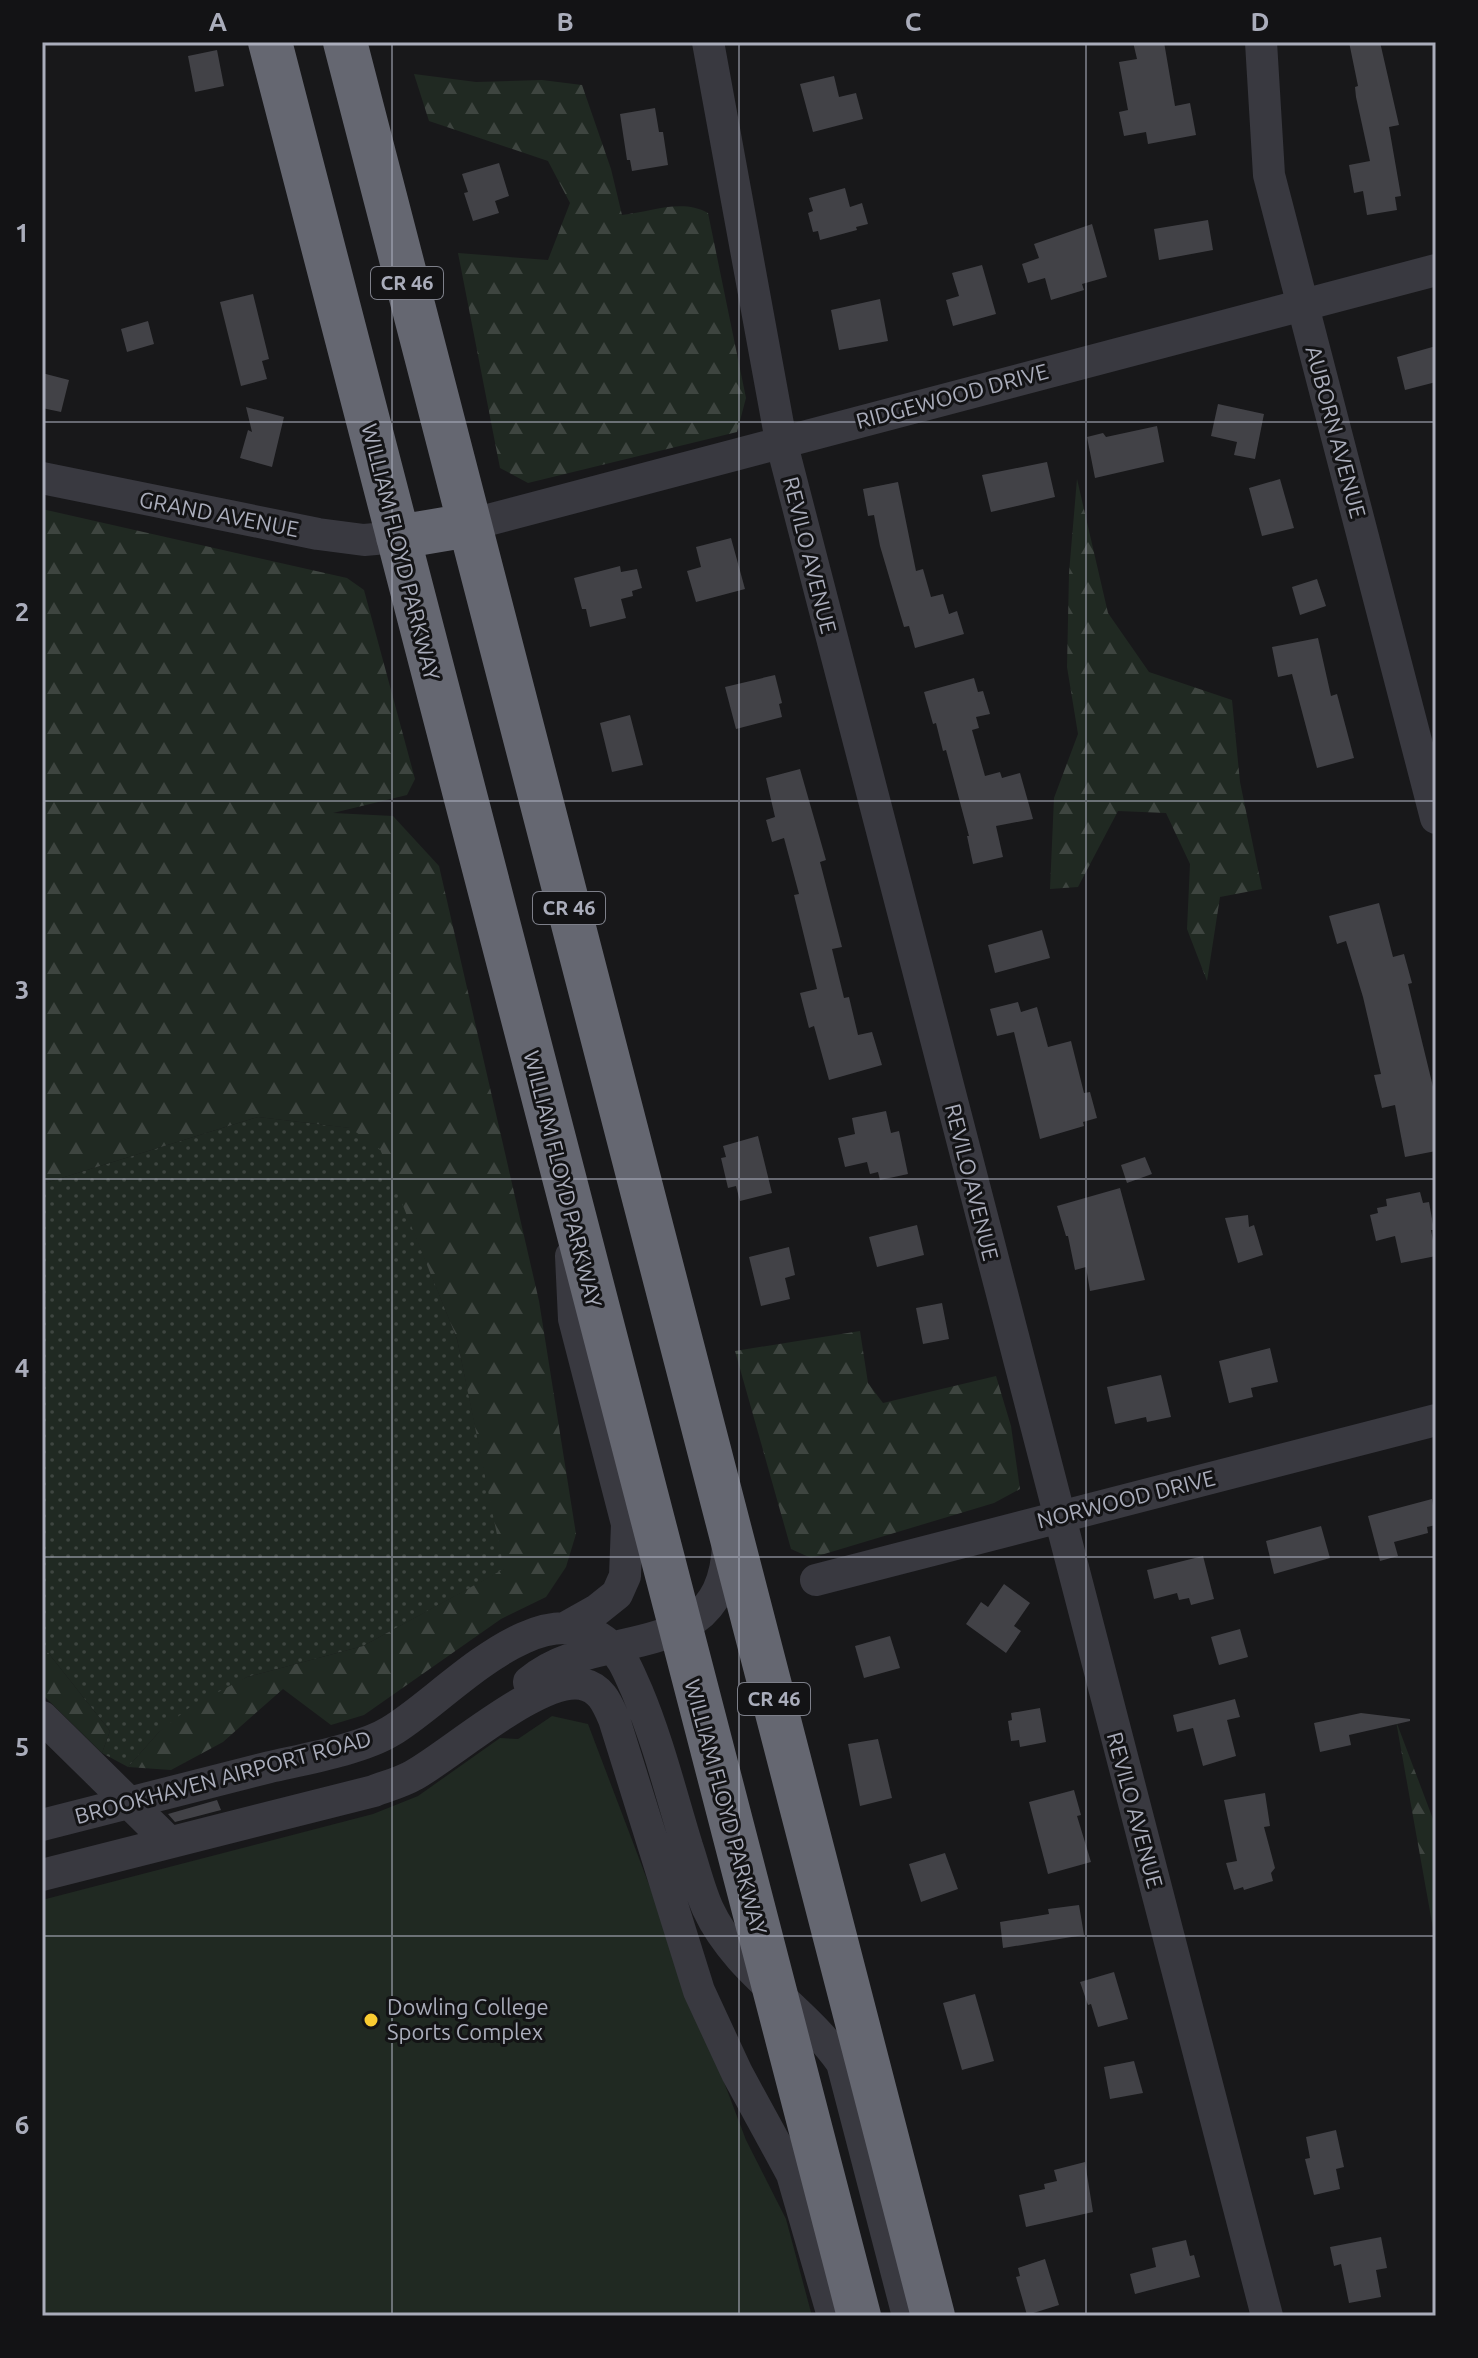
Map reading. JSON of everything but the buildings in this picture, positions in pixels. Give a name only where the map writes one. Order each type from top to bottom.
[{"type":"highway","name":"WILLIAM FLOYD PARKWAY","points":[[270,42],[859,2316]]},
{"type":"highway","name":"CR 46","points":[[345,42],[933,2316]]},
{"type":"highway","points":[[398,537],[469,525]]},
{"type":"street","name":"REVILO AVENUE","points":[[708,42],[781,441],[1267,2316]]},
{"type":"street","name":"AUBORN AVENUE","points":[[1261,42],[1269,175],[1436,818]]},
{"type":"street","name":"RIDGEWOOD DRIVE","points":[[469,525],[1436,270]]},
{"type":"street","name":"GRAND AVENUE","points":[[42,478],[318,534],[364,540],[398,537]]},
{"type":"street","points":[[565,1628],[597,1610],[617,1594],[625,1576],[627,1524],[574,1319],[569,1203]]},
{"type":"street","name":"NORWOOD DRIVE","points":[[816,1580],[1436,1420]]},
{"type":"street","points":[[42,1875],[374,1791],[415,1775],[535,1677],[574,1659],[680,1629],[705,1613],[720,1588],[728,1565],[729,1523]]},
{"type":"street","points":[[565,1628],[577,1629],[608,1643],[622,1659],[646,1714],[709,1911],[731,1947],[824,2038],[842,2063],[908,2316]]},
{"type":"street","name":"BROOKHAVEN AIRPORT ROAD","points":[[42,1825],[311,1757],[390,1732],[503,1648],[533,1633],[565,1628]]},
{"type":"street","points":[[453,1746],[530,1697],[570,1684],[582,1684],[602,1695],[614,1719],[699,1991],[737,2073],[792,2174],[833,2316]]},
{"type":"street","points":[[42,1717],[169,1842]]},
{"type":"green space","points":[[414,74],[476,82],[542,80],[582,85],[611,169],[622,215],[677,206],[708,213],[746,398],[737,432],[528,483],[500,468],[458,253],[548,260],[570,203],[548,161],[429,121]]},
{"type":"green space","points":[[1077,479],[1108,613],[1149,672],[1232,700],[1240,782],[1262,889],[1220,897],[1207,981],[1187,929],[1190,864],[1166,813],[1118,811],[1078,887],[1050,889],[1054,798],[1078,734],[1067,667],[1069,573]]},
{"type":"green space","points":[[42,509],[347,578],[364,590],[415,779],[407,795],[333,813],[393,816],[439,866],[539,1301],[576,1534],[566,1567],[546,1597],[501,1619],[364,1715],[331,1725],[283,1689],[223,1742],[171,1770],[128,1767],[159,1732],[190,1707],[247,1677],[363,1646],[504,1569],[457,1339],[380,1149],[350,1128],[258,1117],[42,1184]]},
{"type":"green space","points":[[258,1117],[351,1128],[381,1149],[457,1339],[505,1569],[363,1646],[247,1677],[159,1732],[128,1767],[102,1753],[110,1731],[42,1645],[42,1184]]},
{"type":"green space","points":[[860,1331],[868,1383],[883,1403],[996,1376],[1011,1426],[1020,1489],[994,1503],[811,1558],[791,1549],[735,1351]]},
{"type":"green space","points":[[42,1645],[110,1731],[102,1753],[42,1694]]},
{"type":"green space","name":"Dowling College Sports Complex","points":[[552,1716],[588,1724],[746,2140],[786,2219],[812,2316],[42,2316],[42,1900],[373,1814],[418,1796],[500,1738],[518,1739]]},
{"type":"green space","points":[[1396,1721],[1436,1827],[1436,1945]]},
{"type":"place","name":"Dowling College Sports Complex","points":[[371,2020]]}]
